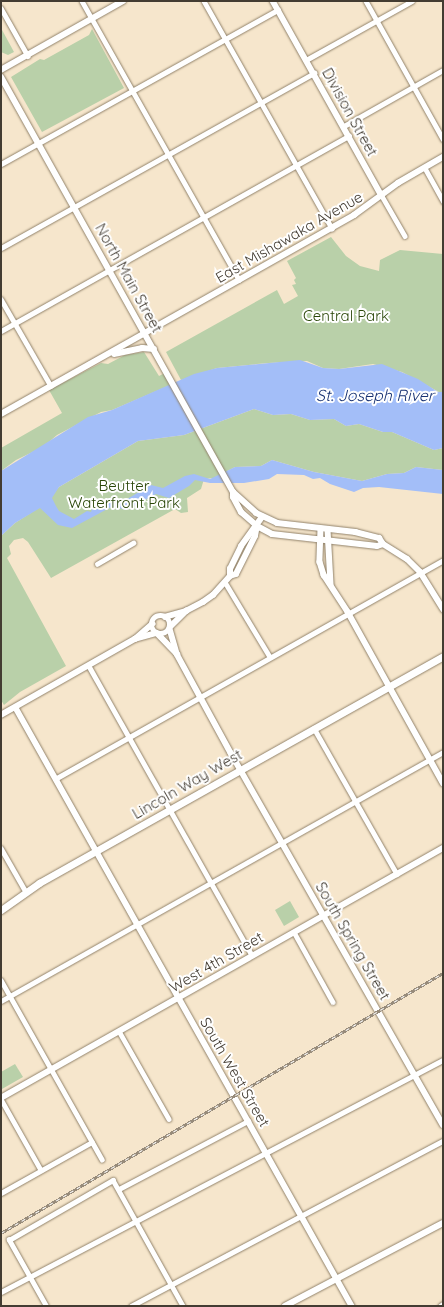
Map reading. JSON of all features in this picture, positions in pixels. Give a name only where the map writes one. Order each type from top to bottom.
[{"type":"main road","name":"North Main Street","points":[[1,77],[232,490],[262,517],[286,526],[321,529],[379,538],[383,544],[407,559],[420,572],[443,609]]},
{"type":"main road","points":[[1,414],[145,333]]},
{"type":"main road","points":[[105,356],[142,348],[154,349]]},
{"type":"main road","name":"North Main Street","points":[[232,490],[233,497],[241,512],[257,526],[283,537],[377,546],[383,544]]},
{"type":"main road","name":"Lincoln Way West","points":[[1,910],[26,892],[95,851],[443,656]]},
{"type":"street","points":[[82,1],[239,280]]},
{"type":"street","points":[[1,70],[123,1]]},
{"type":"street","points":[[204,1],[332,228]]},
{"type":"street","name":"Division Street","points":[[272,1],[405,236]]},
{"type":"street","points":[[366,1],[443,139]]},
{"type":"street","points":[[306,60],[412,1]]},
{"type":"street","points":[[1,8],[28,56]]},
{"type":"street","points":[[1,164],[278,10]]},
{"type":"street","points":[[344,126],[443,70]]},
{"type":"street","points":[[1,248],[314,73]]},
{"type":"street","points":[[1,331],[349,136]]},
{"type":"street","name":"East Mishawaka Avenue","points":[[145,333],[332,228],[382,196],[398,183],[443,158]]},
{"type":"street","points":[[425,168],[443,201]]},
{"type":"street","points":[[1,299],[50,386]]},
{"type":"street","points":[[135,639],[157,633],[164,634],[186,612],[213,595],[230,576],[236,574],[255,536],[257,526],[262,517]]},
{"type":"street","points":[[321,529],[319,539],[320,562],[324,575],[348,612],[443,783]]},
{"type":"street","points":[[328,530],[331,584]]},
{"type":"street","points":[[97,564],[133,543]]},
{"type":"street","points":[[55,779],[128,736],[443,560]]},
{"type":"street","points":[[226,582],[270,657]]},
{"type":"street","points":[[1,715],[135,639],[158,616],[165,617],[186,612]]},
{"type":"street","points":[[165,617],[169,621],[177,654]]},
{"type":"street","points":[[152,624],[157,633],[177,654]]},
{"type":"street","name":"South Spring Street","points":[[177,654],[281,842],[443,1126]]},
{"type":"street","points":[[89,666],[169,811],[252,955]]},
{"type":"street","name":"South West Street","points":[[16,708],[352,1306]]},
{"type":"street","points":[[314,728],[396,874]]},
{"type":"street","points":[[1,1001],[443,752]]},
{"type":"street","points":[[1,848],[26,892]]},
{"type":"street","name":"West 4th Street","points":[[1,1098],[443,848]]},
{"type":"street","points":[[294,932],[333,1002]]},
{"type":"street","points":[[1,980],[102,1159]]},
{"type":"street","points":[[119,1032],[169,1119]]},
{"type":"street","points":[[1,1292],[443,1060]]},
{"type":"street","points":[[1,1098],[41,1170]]},
{"type":"street","points":[[118,1189],[248,1121]]},
{"type":"street","points":[[131,1306],[443,1141]]},
{"type":"street","points":[[1,1193],[92,1142]]},
{"type":"street","points":[[46,1306],[9,1240],[113,1180],[183,1306]]},
{"type":"street","points":[[285,1306],[443,1223]]},
{"type":"green space","points":[[1,28],[14,52],[8,55],[1,52]]},
{"type":"green space","points":[[92,29],[124,88],[42,132],[11,77],[40,59],[44,60],[89,35]]},
{"type":"green space","name":"Central Park","points":[[331,237],[346,256],[360,266],[379,271],[380,260],[400,250],[443,254],[443,392],[439,392],[402,372],[373,364],[339,369],[323,368],[307,361],[268,363],[217,368],[181,380],[166,352],[277,290],[284,304],[298,296],[292,285],[296,284],[294,280],[296,278],[287,261]]},
{"type":"green space","points":[[144,352],[159,376],[167,372],[173,384],[112,410],[101,412],[57,435],[43,447],[16,460],[1,471],[1,448],[62,413],[49,390],[101,363],[108,364],[125,355]]},
{"type":"green space","name":"Beutter Waterfront Park","points":[[254,409],[273,415],[291,414],[310,420],[334,419],[346,426],[359,424],[383,432],[392,432],[434,450],[443,448],[443,470],[416,467],[404,473],[387,474],[362,481],[314,472],[272,460],[261,466],[235,467],[214,478],[204,479],[201,489],[187,498],[188,512],[181,513],[175,509],[51,578],[28,542],[23,538],[14,540],[9,546],[11,554],[7,558],[66,666],[20,692],[4,705],[1,700],[1,536],[15,523],[40,507],[59,487],[138,441],[184,435]]},
{"type":"green space","points":[[290,901],[299,917],[284,926],[275,910]]},
{"type":"green space","points":[[15,1064],[23,1077],[2,1089],[1,1072]]},
{"type":"water","name":"St. Joseph River","points":[[300,360],[323,368],[339,369],[382,364],[418,379],[438,392],[443,392],[443,448],[434,450],[392,432],[383,432],[359,424],[346,426],[334,419],[310,420],[291,414],[273,415],[254,409],[184,435],[138,441],[59,487],[52,498],[59,511],[74,519],[87,511],[91,512],[92,509],[109,498],[122,502],[151,485],[163,488],[185,476],[194,474],[210,479],[235,467],[261,466],[272,460],[314,472],[362,481],[387,474],[404,473],[416,467],[443,470],[443,494],[379,487],[363,488],[354,492],[330,484],[320,478],[313,479],[304,475],[277,474],[269,479],[244,483],[210,483],[195,480],[189,486],[169,498],[156,494],[126,510],[113,506],[72,528],[58,525],[40,508],[15,523],[1,536],[1,471],[88,417],[112,410],[194,374],[217,368]]},
{"type":"railway","points":[[1,1233],[443,973]]}]
